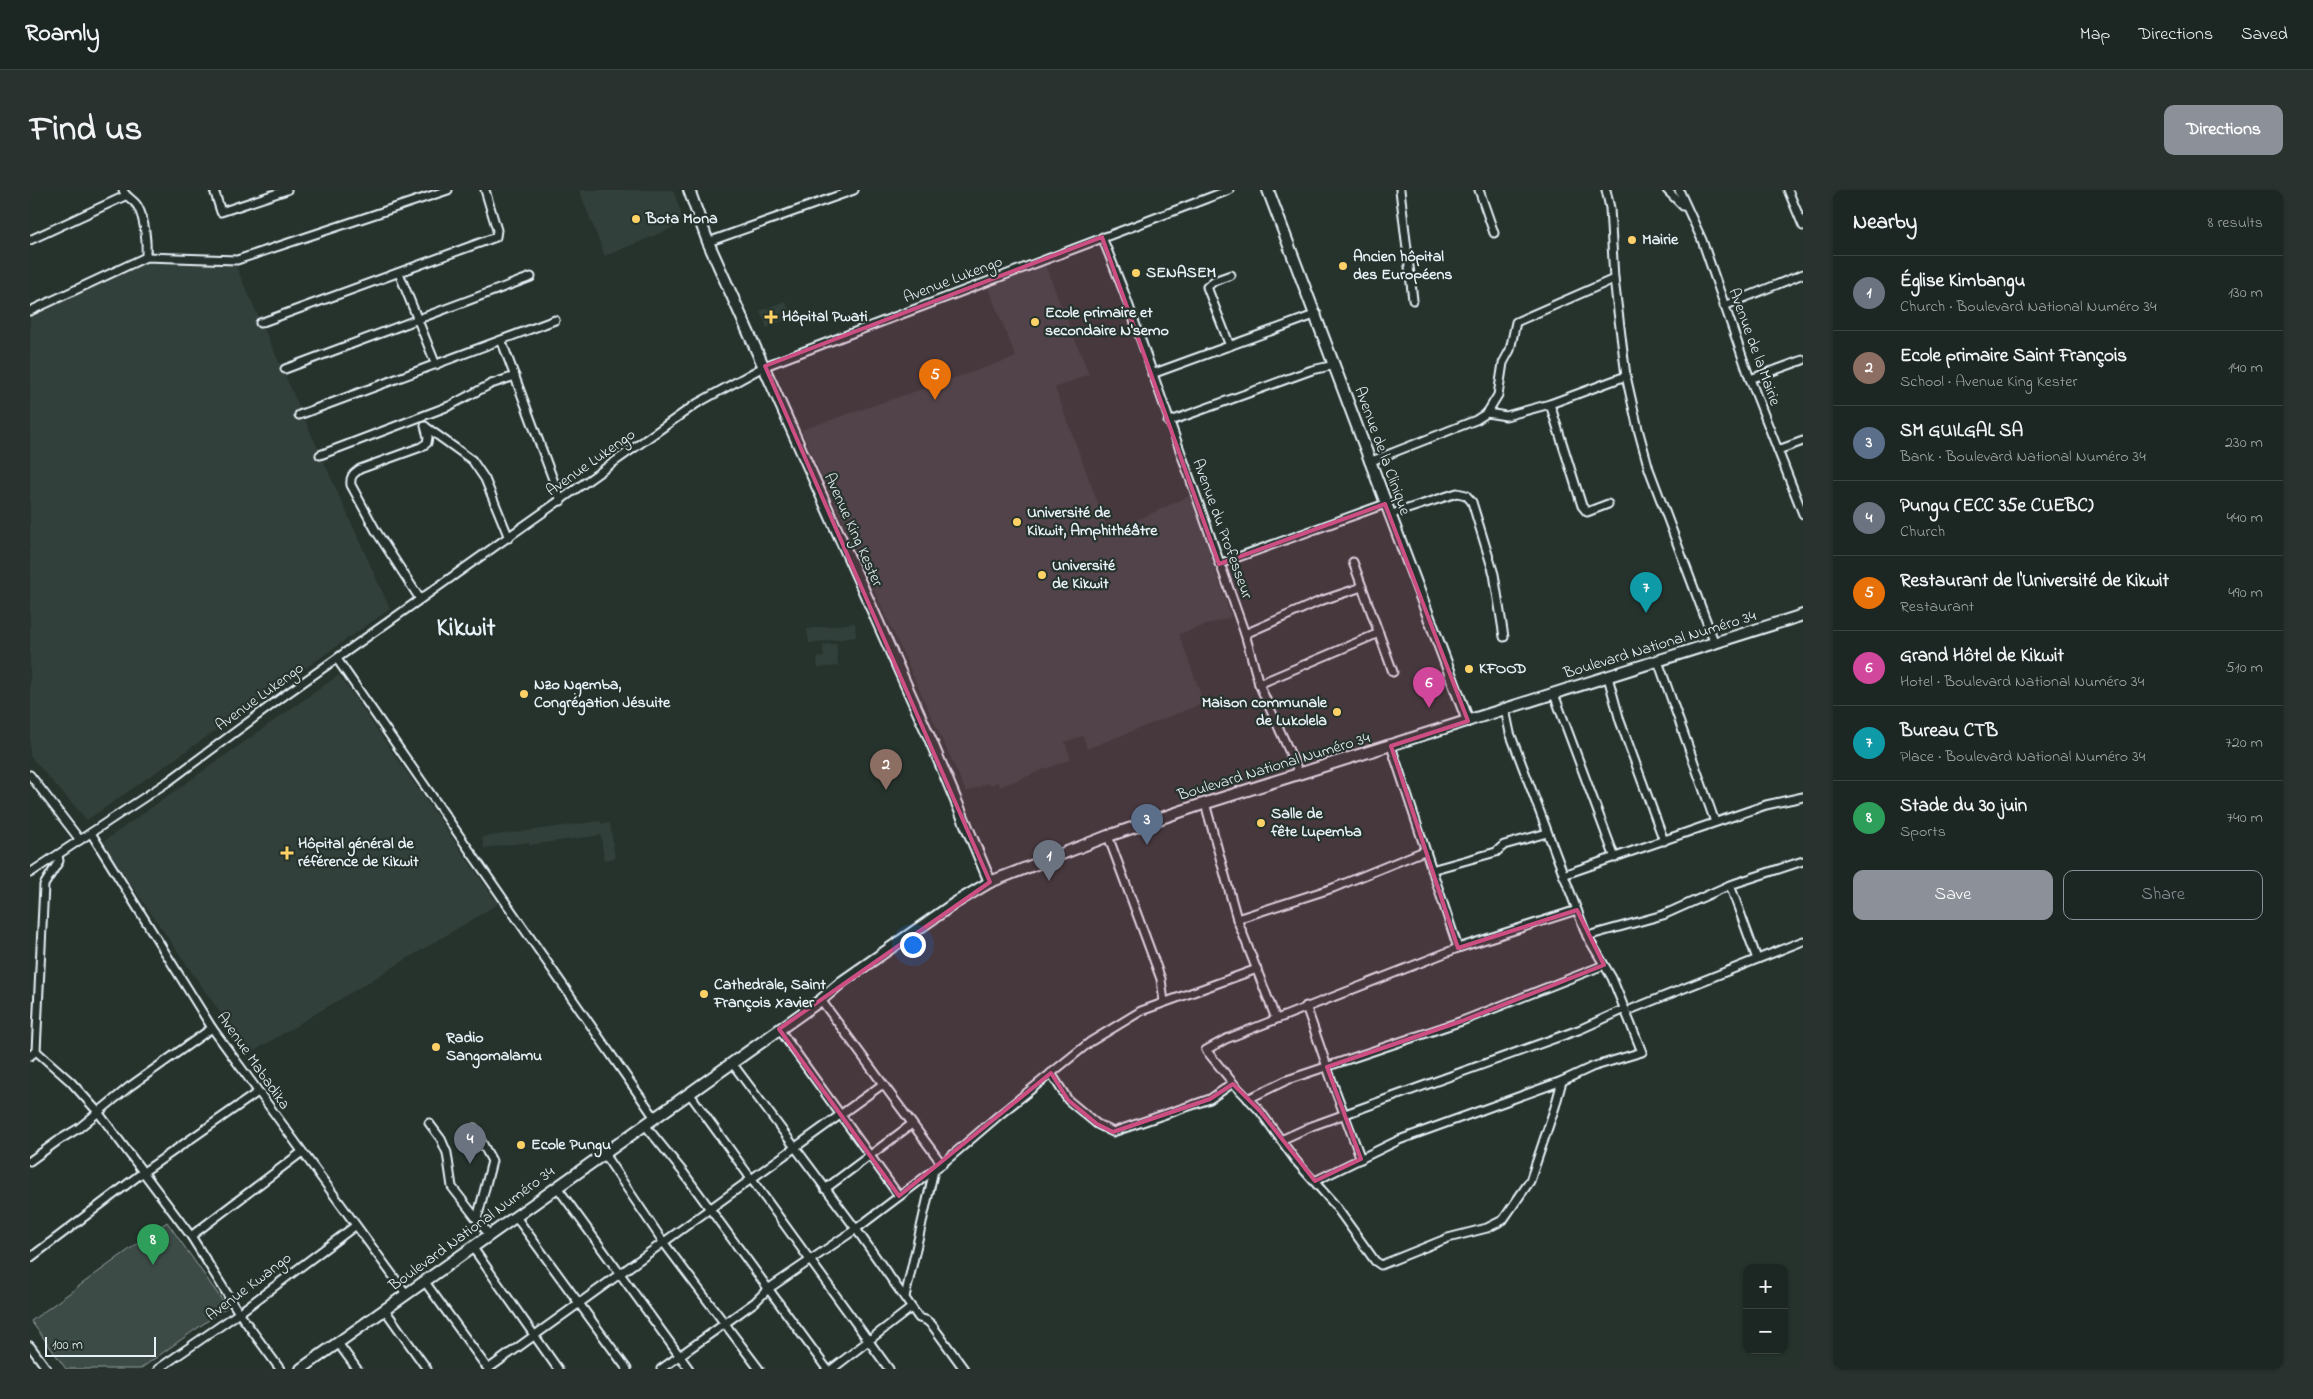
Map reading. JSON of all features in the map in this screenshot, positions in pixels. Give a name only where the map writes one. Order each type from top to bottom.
[{"type":"main road","name":"Avenue King Kester","points":[[689,190],[708,242],[931,740],[990,882]]},
{"type":"main road","name":"Avenue de la Clinique","points":[[1268,190],[1317,314],[1369,462],[1468,721]]},
{"type":"main road","name":"Boulevard National Numéro 34","points":[[301,1369],[732,1063],[820,1000],[843,981],[947,909],[990,882],[1108,836],[1205,803],[1803,616]]},
{"type":"street","points":[[214,190],[221,212],[287,190]]},
{"type":"street","points":[[30,312],[146,257],[237,260],[448,190]]},
{"type":"street","points":[[260,323],[496,237],[497,230],[485,190]]},
{"type":"street","points":[[708,242],[854,190]]},
{"type":"street","name":"Avenue Lukengo","points":[[30,873],[176,776],[420,599],[509,538],[696,404],[765,366],[1228,190]]},
{"type":"street","points":[[1400,190],[1413,300]]},
{"type":"street","points":[[1479,190],[1494,233]]},
{"type":"street","points":[[1606,190],[1610,208],[1614,279],[1626,376],[1648,469],[1715,644]]},
{"type":"street","points":[[1667,190],[1686,208]]},
{"type":"street","name":"Avenue de la Mairie","points":[[1679,190],[1702,240],[1750,379],[1803,514]]},
{"type":"street","points":[[1788,190],[1803,226]]},
{"type":"street","points":[[30,240],[124,193],[139,207],[146,242],[146,257]]},
{"type":"street","name":"Avenue du Professeur","points":[[1102,237],[1124,292],[1168,422],[1220,564],[1259,684],[1299,774]]},
{"type":"street","points":[[399,273],[436,365]]},
{"type":"street","points":[[1724,306],[1803,274]]},
{"type":"street","points":[[1230,346],[1207,287],[1214,281],[1231,275]]},
{"type":"street","points":[[285,368],[531,277]]},
{"type":"street","points":[[1369,462],[1476,420],[1487,413],[1498,395],[1504,363],[1510,350],[1516,322],[1614,279]]},
{"type":"street","points":[[1152,374],[1317,314]]},
{"type":"street","points":[[299,415],[502,342],[555,320]]},
{"type":"street","points":[[502,342],[561,501]]},
{"type":"street","points":[[1750,379],[1803,360]]},
{"type":"street","points":[[1168,422],[1312,370],[1334,365]]},
{"type":"street","points":[[320,455],[449,406],[491,384],[515,376]]},
{"type":"street","points":[[1487,413],[1506,416],[1550,404],[1626,376]]},
{"type":"street","points":[[1550,404],[1582,506],[1586,512],[1590,512],[1608,504]]},
{"type":"street","points":[[416,419],[472,460],[486,479],[509,538]]},
{"type":"street","points":[[420,599],[376,531],[351,485],[350,479],[360,469],[421,447],[427,443],[426,426]]},
{"type":"street","points":[[1778,450],[1803,441]]},
{"type":"street","points":[[1389,515],[1457,493],[1466,495],[1472,502],[1494,574],[1504,637]]},
{"type":"street","points":[[1220,564],[1385,504]]},
{"type":"street","points":[[1353,562],[1393,672]]},
{"type":"street","points":[[1244,634],[1320,601],[1362,587]]},
{"type":"street","points":[[1259,684],[1379,633]]},
{"type":"street","points":[[337,659],[655,1118]]},
{"type":"street","points":[[1658,661],[1715,822]]},
{"type":"street","points":[[1608,677],[1620,721],[1664,841]]},
{"type":"street","points":[[1554,694],[1616,858]]},
{"type":"street","points":[[1315,1181],[1399,1140],[1562,1081],[1592,1067],[1642,1052],[1629,1009],[1587,936],[1510,733],[1505,709]]},
{"type":"street","points":[[1391,746],[1424,851],[1458,948]]},
{"type":"street","points":[[30,775],[80,840]]},
{"type":"street","points":[[1563,875],[1766,805],[1803,797]]},
{"type":"street","points":[[1205,803],[1237,919],[1276,1019]]},
{"type":"street","name":"Avenue Mabadika","points":[[91,833],[212,1028],[406,1295]]},
{"type":"street","points":[[1431,870],[1496,852],[1504,845],[1547,833]]},
{"type":"street","points":[[1108,836],[1161,979],[1164,1002]]},
{"type":"street","points":[[1237,919],[1333,888],[1424,851]]},
{"type":"street","points":[[30,1056],[36,1050],[44,885],[59,861],[58,855]]},
{"type":"street","points":[[1587,936],[1663,915],[1730,886],[1803,861]]},
{"type":"street","points":[[1730,886],[1757,959]]},
{"type":"street","points":[[1562,1081],[1530,1180],[1503,1220],[1487,1228],[1448,1238],[1381,1266],[1375,1261],[1334,1204],[1281,1140],[1260,1111],[1233,1083],[1206,1050],[1226,1039],[1306,1006],[1458,948],[1577,910]]},
{"type":"street","points":[[1281,1140],[1344,1115],[1581,1030],[1629,1009],[1727,973],[1803,941]]},
{"type":"street","points":[[1248,1099],[1288,1080],[1462,1021],[1604,965]]},
{"type":"street","points":[[660,1369],[755,1302],[768,1289],[856,1229],[942,1164],[1090,1042],[1141,1011],[1257,969]]},
{"type":"street","points":[[820,1000],[942,1164]]},
{"type":"street","points":[[1306,1006],[1361,1159]]},
{"type":"street","points":[[30,1161],[79,1128],[212,1028]]},
{"type":"street","points":[[779,1029],[899,1196]]},
{"type":"street","points":[[36,1050],[71,1082],[98,1112],[190,1236],[238,1313],[280,1369]]},
{"type":"street","points":[[732,1063],[905,1296],[911,1308],[919,1318],[926,1320],[932,1325],[964,1369]]},
{"type":"street","points":[[1051,1073],[1068,1100],[1097,1124],[1114,1132],[1210,1099],[1233,1083]]},
{"type":"street","points":[[425,1282],[488,1369],[621,1275],[794,1147],[883,1084]]},
{"type":"street","points":[[30,1258],[142,1173],[258,1092]]},
{"type":"street","points":[[689,1093],[889,1369]]},
{"type":"street","points":[[429,1123],[441,1139],[447,1153],[452,1187],[490,1236]]},
{"type":"street","points":[[825,1189],[912,1124]]},
{"type":"street","points":[[645,1125],[711,1209],[827,1369]]},
{"type":"street","points":[[474,1128],[492,1161],[477,1219]]},
{"type":"street","points":[[190,1236],[302,1152]]},
{"type":"street","points":[[604,1154],[664,1242],[759,1369]]},
{"type":"street","points":[[905,1296],[934,1170]]},
{"type":"street","points":[[557,1187],[689,1369]]},
{"type":"street","points":[[516,1217],[627,1369]]},
{"type":"street","name":"Avenue Kwango","points":[[158,1369],[238,1313],[355,1226]]},
{"type":"street","points":[[473,1248],[558,1369]]},
{"type":"street","points":[[832,1369],[911,1308]]},
{"type":"street","points":[[385,1310],[427,1369]]},
{"type":"street","points":[[338,1343],[357,1369]]},
{"type":"street","points":[[31,1350],[47,1369]]},
{"type":"highlighted area","points":[[1102,237],[1219,564],[1385,504],[1468,721],[1391,746],[1458,948],[1577,910],[1604,965],[1462,1021],[1327,1067],[1361,1159],[1315,1181],[1260,1111],[1233,1084],[1210,1099],[1113,1132],[1097,1124],[1068,1100],[1051,1073],[899,1196],[779,1029],[990,882],[765,366]]},
{"type":"shaded area","name":"Bota Mona","points":[[579,190],[673,190],[681,213],[680,225],[605,256]]},
{"type":"shaded area","points":[[148,259],[233,260],[390,609],[87,820],[30,756],[30,312]]},
{"type":"shaded area","name":"Université de Kikwit","points":[[1045,265],[1089,374],[1055,388],[1109,533],[1191,495],[1231,617],[1179,634],[1204,703],[1087,749],[1083,736],[1065,742],[1071,759],[1000,787],[998,782],[990,785],[989,783],[966,792],[801,430],[1016,357],[988,288]]},
{"type":"shaded area","points":[[785,301],[792,317],[767,328],[760,311]]},
{"type":"shaded area","points":[[855,623],[856,637],[809,643],[807,629]]},
{"type":"shaded area","points":[[836,644],[838,666],[818,668],[817,658],[824,657],[823,645]]},
{"type":"shaded area","name":"Hôpital général de référence de Kikwit","points":[[339,675],[498,904],[249,1054],[118,866],[104,841]]},
{"type":"shaded area","points":[[601,821],[601,824],[610,823],[615,858],[604,860],[601,835],[529,845],[529,842],[484,848],[482,837]]},
{"type":"shaded area","points":[[167,1222],[227,1307],[140,1369],[66,1369],[31,1321]]},
{"type":"place","name":"Bota Mona","points":[[636,219]]},
{"type":"place","name":"Mairie","points":[[1632,240]]},
{"type":"place","name":"Ancien hôpital des Européens","points":[[1343,266]]},
{"type":"place","name":"SENASEM","points":[[1136,273]]},
{"type":"place","name":"Hôpital Pwati","points":[[771,317]]},
{"type":"place","name":"Ecole primaire et secondaire N'semo","points":[[1035,322]]},
{"type":"place","name":"Restaurant de l'Université de Kikwit","points":[[935,400]]},
{"type":"place","name":"Université de Kikwit, Amphithéâtre","points":[[1017,522]]},
{"type":"place","name":"Université de Kikwit","points":[[1042,575]]},
{"type":"place","name":"Bureau CTB","points":[[1646,613]]},
{"type":"place","name":"KFOOD","points":[[1469,669]]},
{"type":"place","name":"Nzo Ngemba, Congrégation Jésuite","points":[[524,694]]},
{"type":"place","name":"Grand Hôtel de Kikwit","points":[[1429,708]]},
{"type":"place","name":"Maison communale de Lukolela","points":[[1337,712]]},
{"type":"place","name":"Ecole primaire Saint François","points":[[886,790]]},
{"type":"place","name":"Salle de fête Lupemba","points":[[1261,823]]},
{"type":"place","name":"SM GUILGAL SA","points":[[1147,845]]},
{"type":"place","name":"Hôpital général de référence de Kikwit","points":[[287,853]]},
{"type":"place","name":"Église Kimbangu","points":[[1049,881]]},
{"type":"place","name":"Cathedrale, Saint François Xavier","points":[[704,994]]},
{"type":"place","name":"Radio Sangomalamu","points":[[436,1047]]},
{"type":"place","name":"Ecole Pungu","points":[[521,1145]]},
{"type":"place","name":"Pungu (ECC 35e CUEBC)","points":[[470,1164]]},
{"type":"place","name":"Stade du 30 juin","points":[[153,1265]]},
{"type":"district","name":"Kikwit","points":[[466,629]]}]
